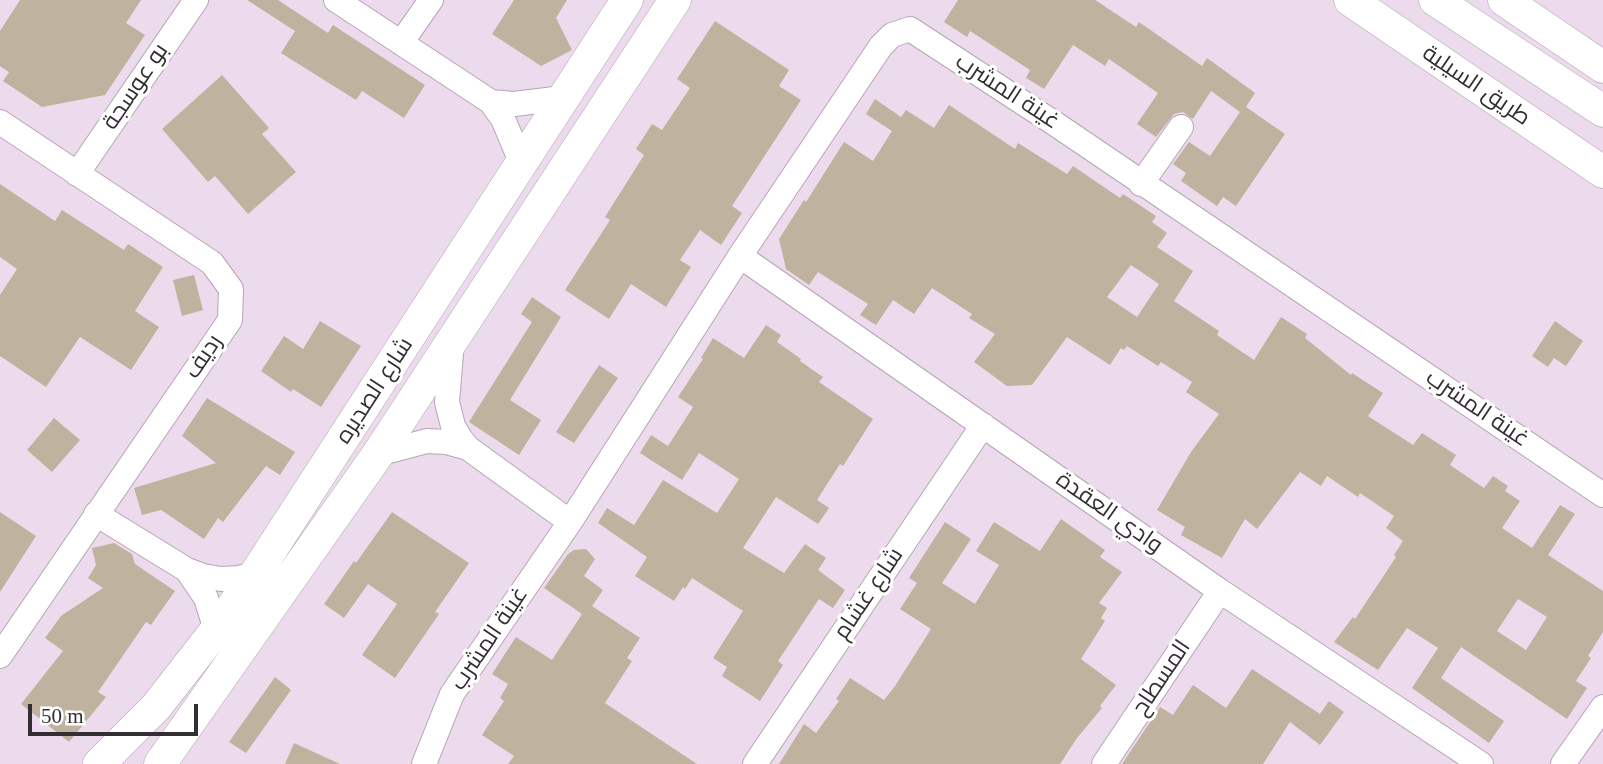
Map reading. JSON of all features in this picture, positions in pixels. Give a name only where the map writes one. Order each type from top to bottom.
[{"type":"main road","name":"شارع الصديره","points":[[99,764],[156,707],[256,573],[627,0]]},
{"type":"main road","name":"شارع الصديره","points":[[160,764],[377,454],[675,0]]},
{"type":"main road","name":"طريق السيلية","points":[[1350,0],[1603,172]]},
{"type":"main road","points":[[1435,0],[1603,111]]},
{"type":"main road","points":[[1504,0],[1603,67]]},
{"type":"street","name":"بو عوسجة","points":[[77,174],[196,0]]},
{"type":"street","points":[[336,0],[491,102],[503,119],[522,164]]},
{"type":"street","points":[[401,43],[431,0]]},
{"type":"street","name":"غينة المشرب","points":[[424,764],[452,694],[570,522],[740,256],[881,46],[892,35],[910,29],[1603,495]]},
{"type":"street","points":[[491,102],[514,104],[563,98]]},
{"type":"street","name":"رديف","points":[[0,122],[212,263],[231,289],[230,320],[0,656]]},
{"type":"street","points":[[1141,184],[1181,127]]},
{"type":"street","name":"وادي العقدة","points":[[740,256],[1220,591],[1481,764]]},
{"type":"street","points":[[452,341],[447,402],[453,426],[468,448],[570,522]]},
{"type":"street","name":"شارع غشام","points":[[755,764],[983,425]]},
{"type":"street","points":[[377,454],[427,441],[446,442],[468,448]]},
{"type":"street","points":[[96,514],[187,570],[221,579],[256,573]]},
{"type":"street","points":[[187,570],[206,598],[216,630]]},
{"type":"street","name":"المسطاح","points":[[1104,764],[1220,591]]},
{"type":"street","points":[[1563,764],[1603,707]]},
{"type":"building","points":[[20,0],[141,0],[126,23],[145,35],[105,95],[42,107],[3,81],[9,72],[0,66],[0,31]]},
{"type":"building","points":[[247,0],[278,0],[328,33],[333,25],[425,85],[404,118],[362,91],[356,100],[281,53],[295,31]]},
{"type":"building","points":[[514,0],[567,0],[556,18],[572,50],[541,66],[492,34]]},
{"type":"building","points":[[958,0],[1095,0],[1136,27],[1139,22],[1202,66],[1207,58],[1255,93],[1246,107],[1285,134],[1236,206],[1223,197],[1217,206],[1181,181],[1186,173],[1173,164],[1189,142],[1210,156],[1240,112],[1211,91],[1193,119],[1183,112],[1174,114],[1156,137],[1137,124],[1158,93],[1109,59],[1105,66],[1073,45],[1044,89],[1026,78],[1030,70],[970,31],[967,37],[944,22]]},
{"type":"building","points":[[715,21],[789,70],[779,86],[801,100],[732,206],[742,213],[721,245],[700,230],[680,260],[691,267],[666,307],[631,284],[609,319],[565,290],[610,220],[605,217],[644,155],[636,149],[652,124],[662,130],[690,88],[677,79]]},
{"type":"building","points":[[222,75],[269,128],[262,134],[296,172],[248,214],[215,176],[208,182],[162,129]]},
{"type":"building","points":[[875,99],[901,117],[906,110],[934,128],[949,105],[1015,149],[1018,143],[1067,174],[1073,166],[1120,198],[1123,194],[1156,216],[1152,222],[1167,233],[1157,247],[1193,271],[1174,301],[1219,331],[1217,335],[1254,360],[1281,317],[1307,334],[1305,338],[1351,375],[1352,373],[1383,393],[1368,416],[1413,445],[1422,433],[1456,455],[1450,465],[1484,488],[1493,476],[1508,486],[1505,491],[1520,501],[1502,528],[1532,548],[1560,505],[1575,514],[1548,555],[1603,591],[1603,632],[1576,681],[1587,688],[1567,719],[1461,647],[1441,678],[1504,721],[1489,743],[1412,688],[1438,648],[1407,628],[1378,670],[1334,642],[1353,617],[1355,619],[1396,557],[1394,555],[1403,541],[1386,528],[1394,516],[1360,493],[1358,497],[1327,476],[1321,486],[1300,472],[1257,529],[1245,519],[1222,558],[1181,535],[1185,527],[1157,510],[1191,452],[1219,414],[1186,392],[1192,382],[1161,362],[1158,366],[1127,346],[1124,350],[1121,348],[1110,365],[1067,337],[1032,385],[1007,386],[974,362],[995,334],[969,318],[972,314],[932,288],[914,314],[893,300],[876,325],[860,315],[868,304],[818,272],[809,285],[786,269],[779,239],[844,142],[873,161],[892,131],[866,114]],"holes":[[[1131,265],[1159,284],[1137,317],[1107,297]],[[1518,599],[1547,617],[1526,650],[1497,631]]]},
{"type":"building","points":[[0,184],[55,221],[62,210],[124,250],[128,244],[163,267],[135,311],[159,327],[131,370],[80,337],[46,387],[0,356],[0,295],[17,269],[0,257]]},
{"type":"building","points":[[194,275],[203,310],[182,316],[173,280]]},
{"type":"building","points":[[532,297],[561,317],[510,400],[541,420],[519,455],[469,422],[532,322],[521,314]]},
{"type":"building","points":[[320,321],[361,346],[321,407],[293,389],[291,392],[261,371],[284,336],[303,349]]},
{"type":"building","points":[[1555,321],[1583,341],[1566,366],[1554,358],[1548,367],[1532,356]]},
{"type":"building","points":[[766,325],[781,335],[777,342],[823,377],[819,382],[873,419],[817,500],[829,508],[818,524],[776,497],[743,548],[784,573],[805,544],[826,558],[818,570],[845,590],[833,608],[819,599],[778,661],[783,665],[760,701],[722,676],[727,667],[713,658],[743,611],[692,578],[674,601],[635,576],[647,557],[598,523],[607,508],[634,525],[663,480],[717,513],[739,479],[699,453],[682,480],[640,453],[651,435],[668,446],[693,407],[678,397],[703,359],[701,358],[713,338],[744,358]]},
{"type":"building","points":[[599,365],[618,378],[574,443],[556,432]]},
{"type":"building","points":[[207,398],[295,452],[280,475],[266,466],[223,522],[218,518],[204,539],[161,510],[142,515],[134,488],[216,463],[182,436]]},
{"type":"building","points":[[54,418],[80,440],[52,472],[27,450]]},
{"type":"building","points":[[0,512],[36,536],[0,592]]},
{"type":"building","points":[[392,512],[469,563],[435,612],[439,614],[395,678],[362,655],[397,604],[368,584],[344,618],[324,604]]},
{"type":"building","points":[[1061,519],[1105,550],[1100,557],[1122,572],[1099,603],[1107,608],[1101,618],[1105,621],[1081,659],[1116,685],[1060,764],[779,764],[804,724],[816,733],[839,701],[836,699],[850,678],[884,700],[895,686],[931,629],[900,609],[917,583],[909,578],[945,522],[971,539],[942,583],[975,604],[999,565],[976,551],[994,522],[1040,551]]},
{"type":"building","points":[[114,543],[132,554],[135,564],[175,591],[151,625],[146,622],[98,692],[106,697],[69,742],[21,704],[63,651],[45,638],[61,616],[103,588],[88,578],[96,565],[92,548]]},
{"type":"building","points":[[586,549],[595,559],[584,576],[603,590],[592,606],[640,638],[627,658],[632,661],[605,703],[697,764],[508,764],[514,756],[482,735],[504,701],[500,698],[508,684],[492,674],[516,637],[552,660],[582,614],[544,588],[568,554],[574,550]]},
{"type":"building","points":[[1252,669],[1320,714],[1329,701],[1344,712],[1320,745],[1290,722],[1263,764],[1122,764],[1160,707],[1173,715],[1193,685],[1226,708]]},
{"type":"building","points":[[275,677],[291,690],[246,753],[229,742]]},
{"type":"building","points":[[294,743],[340,764],[285,764]]}]
